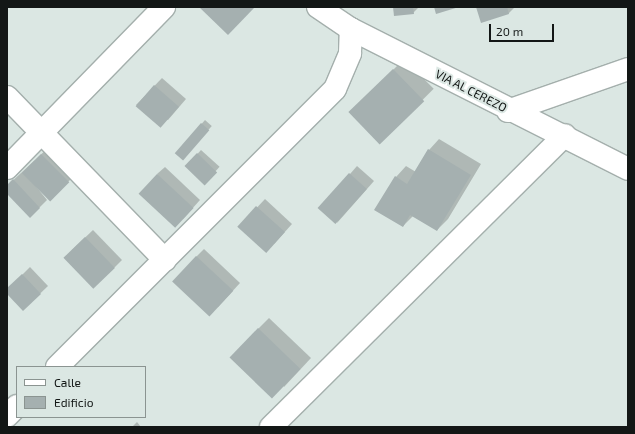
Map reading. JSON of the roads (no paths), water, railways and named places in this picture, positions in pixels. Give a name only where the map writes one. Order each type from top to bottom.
[{"type":"street","points":[[7,168],[164,7]]},
{"type":"street","name":"VIA AL CEREZO","points":[[318,7],[351,29],[508,111],[565,136],[628,169]]},
{"type":"street","points":[[57,366],[335,89],[350,53],[351,29]]},
{"type":"street","points":[[508,111],[628,69]]},
{"type":"street","points":[[7,97],[165,260]]},
{"type":"street","points":[[271,427],[565,136]]},
{"type":"street","points":[[7,416],[16,407]]}]
